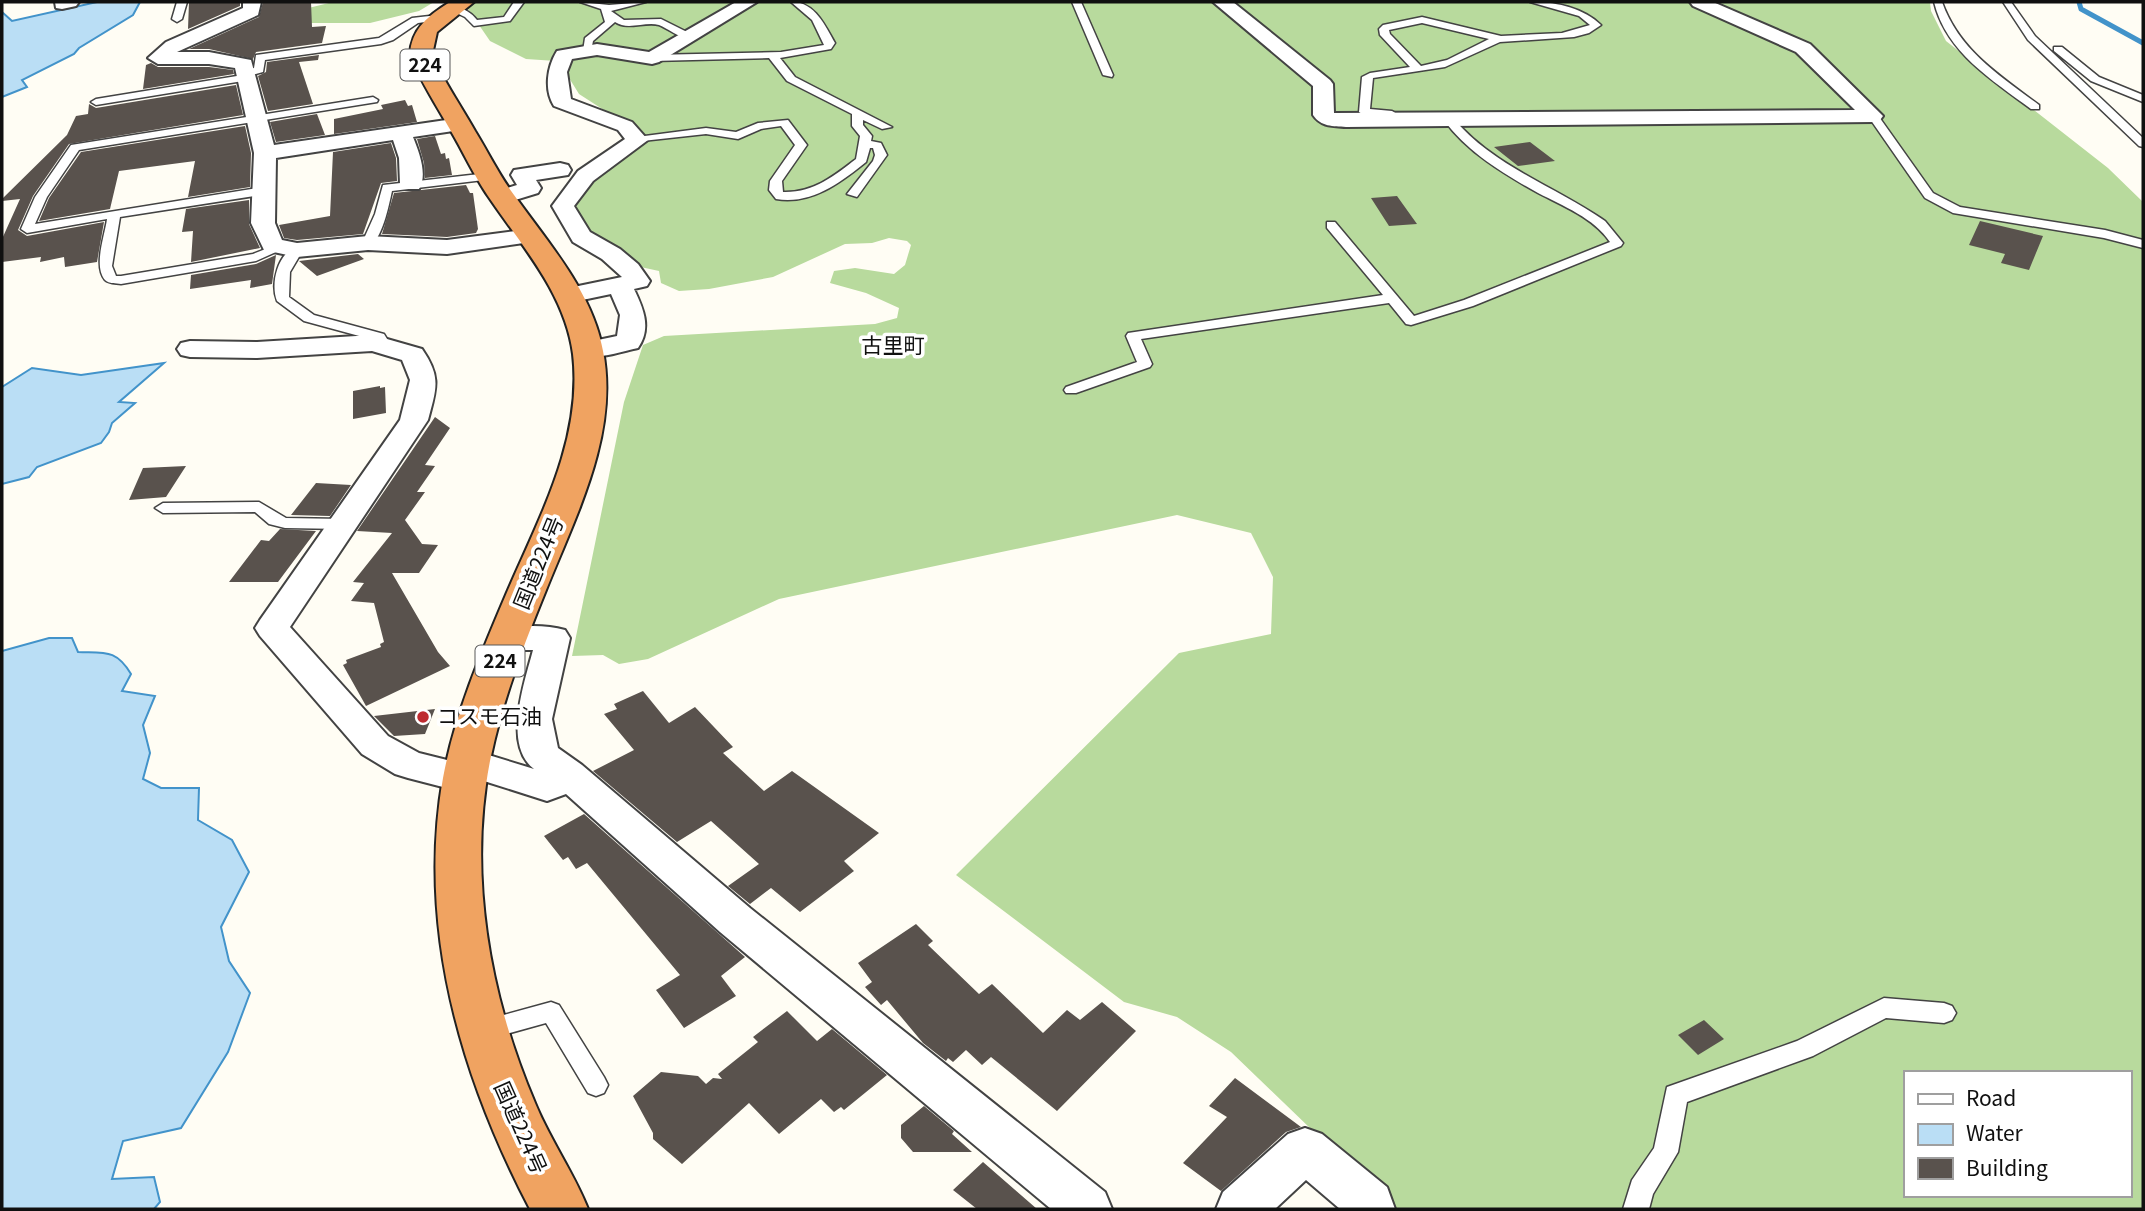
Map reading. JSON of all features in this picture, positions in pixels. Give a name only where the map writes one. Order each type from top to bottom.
[{"type":"highway","name":"国道224号","points":[[452,10],[425,32],[420,42],[421,55],[495,187],[568,295],[588,350],[591,390],[586,433],[573,479],[507,639],[478,724],[467,771],[460,825],[459,897],[466,956],[482,1031],[510,1113],[560,1209]]},
{"type":"street","points":[[252,2],[252,11],[173,47],[158,58],[236,60],[244,64],[265,153],[263,223],[272,245],[289,248],[368,243],[447,247],[530,236]]},
{"type":"street","points":[[568,295],[638,281],[629,269],[611,254],[581,237],[563,206],[582,177],[637,140],[625,126],[561,102],[550,67],[564,55],[587,49],[652,58],[748,2]]},
{"type":"street","points":[[1222,2],[1323,84],[1324,115],[1328,119],[1873,116]]},
{"type":"street","points":[[1699,2],[1803,48],[1873,116]]},
{"type":"street","points":[[265,153],[460,124]]},
{"type":"street","points":[[401,133],[410,158],[411,184]]},
{"type":"street","points":[[495,187],[530,188],[522,175],[560,170]]},
{"type":"street","points":[[588,350],[629,342],[633,314],[620,285]]},
{"type":"street","points":[[190,349],[257,350],[373,343],[413,355],[424,380],[414,420],[272,628],[375,745],[408,764],[467,771],[547,787],[569,775]]},
{"type":"street","points":[[507,639],[553,638],[534,719],[541,755],[569,775],[735,920],[1088,1209]]},
{"type":"street","points":[[1240,1209],[1305,1150],[1370,1204],[1371,1209]]},
{"type":"lane","points":[[177,19],[182,2]]},
{"type":"lane","points":[[96,102],[246,75],[259,70],[260,57],[382,41],[415,20],[452,10],[468,15],[474,23],[507,19],[519,2]]},
{"type":"lane","points":[[585,2],[606,10],[622,23],[657,21],[690,36]]},
{"type":"lane","points":[[606,10],[642,2]]},
{"type":"lane","points":[[652,58],[772,55],[821,50],[830,43],[816,18],[796,2]]},
{"type":"lane","points":[[1076,2],[1108,75]]},
{"type":"lane","points":[[1428,120],[1424,116],[1364,111],[1366,79],[1448,63],[1483,43],[1580,32],[1596,25],[1583,13],[1535,2]]},
{"type":"lane","points":[[1938,2],[1941,20],[1967,53],[2035,107]]},
{"type":"lane","points":[[2007,2],[2031,38],[2143,144]]},
{"type":"lane","points":[[587,49],[589,38],[610,23],[606,10]]},
{"type":"lane","points":[[2014,13],[2095,79],[2143,99]]},
{"type":"lane","points":[[1418,69],[1385,35],[1384,29],[1401,22],[1422,20],[1501,39]]},
{"type":"lane","points":[[772,55],[791,79],[886,127]]},
{"type":"lane","points":[[264,191],[27,229],[41,197],[75,147],[256,121],[373,100]]},
{"type":"lane","points":[[637,140],[706,131],[738,136],[758,126],[783,122],[801,145],[776,181],[775,190],[780,196],[795,197],[811,195],[862,160],[867,144],[866,136],[855,121],[858,113]]},
{"type":"lane","points":[[1873,116],[1929,195],[1957,210],[2105,234],[2143,244]]},
{"type":"lane","points":[[1331,225],[1411,321],[1431,316],[1565,263],[1598,254],[1617,243],[1613,234],[1520,178],[1458,132],[1449,120]]},
{"type":"lane","points":[[853,194],[858,184],[875,169],[881,155],[877,145],[867,144]]},
{"type":"lane","points":[[368,243],[381,214],[387,188],[411,184],[495,187]]},
{"type":"lane","points":[[114,214],[106,267],[111,279],[121,280],[256,257],[289,248]]},
{"type":"lane","points":[[289,248],[280,276],[282,298],[309,318],[379,337],[385,347]]},
{"type":"lane","points":[[1070,390],[1145,364],[1133,336],[1392,298]]},
{"type":"lane","points":[[163,508],[259,507],[275,520],[285,523],[343,524]]},
{"type":"lane","points":[[1636,1209],[1641,1189],[1667,1152],[1676,1095],[1805,1049],[1884,1008],[1944,1013]]},
{"type":"lane","points":[[482,1031],[551,1012],[596,1084]]},
{"type":"green space","points":[[333,2],[434,2],[419,11],[370,23],[310,23],[288,13]]},
{"type":"green space","points":[[474,2],[1930,2],[1931,11],[1946,41],[2108,168],[2143,202],[2143,1209],[1394,1209],[1231,1052],[1177,1017],[1124,1002],[956,875],[1179,653],[1271,634],[1273,577],[1251,533],[1177,515],[779,599],[648,659],[619,664],[603,655],[572,656],[624,402],[643,345],[664,336],[875,324],[897,318],[899,308],[866,293],[830,283],[834,271],[855,268],[894,274],[905,265],[911,245],[907,241],[889,238],[872,243],[845,244],[773,277],[709,289],[679,291],[661,283],[659,271],[636,266],[583,233],[574,198],[580,185],[636,145],[610,114],[579,94],[566,73],[571,62],[526,59],[490,41],[468,9]]},
{"type":"water","points":[[97,2],[140,2],[133,15],[79,48],[74,54],[22,80],[27,87],[2,97],[2,12],[12,21]]},
{"type":"water","points":[[164,363],[119,402],[135,403],[112,423],[101,443],[37,467],[29,477],[2,484],[2,387],[32,368],[81,375]]},
{"type":"water","points":[[49,638],[72,638],[78,652],[115,656],[131,674],[122,691],[155,696],[143,725],[150,753],[143,779],[161,788],[199,788],[198,820],[232,840],[249,872],[221,927],[229,961],[250,993],[228,1052],[181,1128],[123,1141],[112,1179],[154,1177],[160,1202],[154,1209],[2,1209],[2,651]]},
{"type":"building","points":[[189,2],[240,2],[240,6],[188,29]]},
{"type":"building","points":[[263,2],[311,2],[312,27],[326,26],[322,43],[256,52],[253,59],[209,49],[189,49],[259,17]]},
{"type":"building","points":[[319,55],[318,60],[299,62],[313,104],[268,111],[258,76],[266,72],[267,62]]},
{"type":"building","points":[[151,63],[158,67],[233,70],[234,74],[143,89],[146,65]]},
{"type":"building","points":[[236,85],[243,115],[69,144],[33,196],[18,230],[27,236],[104,222],[97,262],[65,267],[64,257],[40,262],[41,257],[2,262],[2,239],[20,199],[2,199],[67,135],[76,116],[88,114],[89,104],[96,108]]},
{"type":"building","points":[[405,100],[408,106],[412,105],[417,122],[334,134],[334,119],[383,109],[381,105]]},
{"type":"building","points":[[317,114],[325,135],[276,142],[270,122]]},
{"type":"building","points":[[245,126],[251,153],[250,187],[188,197],[195,161],[119,171],[110,209],[39,221],[49,198],[81,152]]},
{"type":"building","points":[[435,136],[441,154],[445,153],[446,159],[449,158],[452,175],[425,178],[417,139]]},
{"type":"building","points":[[1530,142],[1555,161],[1518,166],[1494,147]]},
{"type":"building","points":[[391,143],[396,158],[397,181],[381,183],[363,234],[297,240],[284,238],[279,225],[330,216],[333,152]]},
{"type":"building","points":[[466,185],[470,193],[473,193],[478,229],[476,233],[447,237],[382,234],[394,193]]},
{"type":"building","points":[[1397,196],[1417,224],[1389,226],[1371,198]]},
{"type":"building","points":[[249,200],[249,224],[260,248],[191,262],[193,231],[182,232],[186,209]]},
{"type":"building","points":[[1980,221],[2043,236],[2029,270],[2001,263],[2005,254],[1969,245]]},
{"type":"building","points":[[358,254],[364,259],[317,276],[299,261]]},
{"type":"building","points":[[276,255],[272,284],[250,288],[251,280],[190,289],[191,275],[256,264]]},
{"type":"building","points":[[385,387],[386,413],[353,419],[353,391]]},
{"type":"building","points":[[435,417],[450,428],[425,465],[435,466],[417,492],[425,492],[405,520],[422,544],[438,545],[419,573],[392,573],[438,652],[450,666],[366,706],[343,665],[347,663],[346,660],[381,647],[380,644],[384,642],[374,603],[351,601],[364,583],[353,582],[392,533],[357,531]]},
{"type":"building","points":[[186,466],[166,497],[129,500],[143,468]]},
{"type":"building","points":[[316,483],[351,485],[330,516],[291,515]]},
{"type":"building","points":[[280,529],[316,531],[278,582],[229,582],[261,540],[269,541]]},
{"type":"building","points":[[643,691],[669,723],[695,707],[733,747],[723,753],[764,791],[792,771],[879,833],[844,861],[854,871],[800,912],[771,888],[750,904],[728,886],[759,864],[711,821],[677,842],[593,771],[634,750],[604,714],[617,709],[614,704]]},
{"type":"building","points":[[435,709],[425,734],[394,736],[374,716]]},
{"type":"building","points":[[584,814],[745,957],[721,976],[736,996],[684,1028],[656,990],[680,975],[587,863],[576,869],[568,857],[563,860],[544,836]]},
{"type":"building","points":[[916,924],[933,941],[928,945],[979,994],[992,984],[1043,1033],[1067,1010],[1080,1020],[1102,1002],[1136,1031],[1057,1111],[991,1057],[982,1065],[966,1050],[953,1062],[948,1058],[946,1061],[923,1043],[887,1000],[881,1005],[865,987],[872,982],[858,963]]},
{"type":"building","points":[[787,1011],[817,1041],[832,1029],[887,1075],[844,1110],[841,1107],[834,1112],[821,1099],[779,1134],[749,1103],[682,1164],[653,1139],[653,1133],[633,1096],[661,1072],[698,1076],[706,1084],[713,1078],[722,1079],[718,1074],[758,1042],[753,1037]]},
{"type":"building","points":[[1704,1020],[1724,1039],[1698,1055],[1678,1035]]},
{"type":"building","points":[[1235,1078],[1301,1127],[1286,1132],[1221,1191],[1183,1163],[1227,1117],[1209,1106]]},
{"type":"building","points":[[924,1106],[954,1131],[952,1134],[972,1152],[913,1152],[901,1138],[901,1125]]},
{"type":"building","points":[[983,1162],[1037,1209],[977,1209],[953,1190]]},
{"type":"waterway","points":[[2079,2],[2081,9],[2143,43]]},
{"type":"place","name":"コスモ石油","points":[[423,717]]},
{"type":"district","name":"古里町","points":[[893,346]]}]
